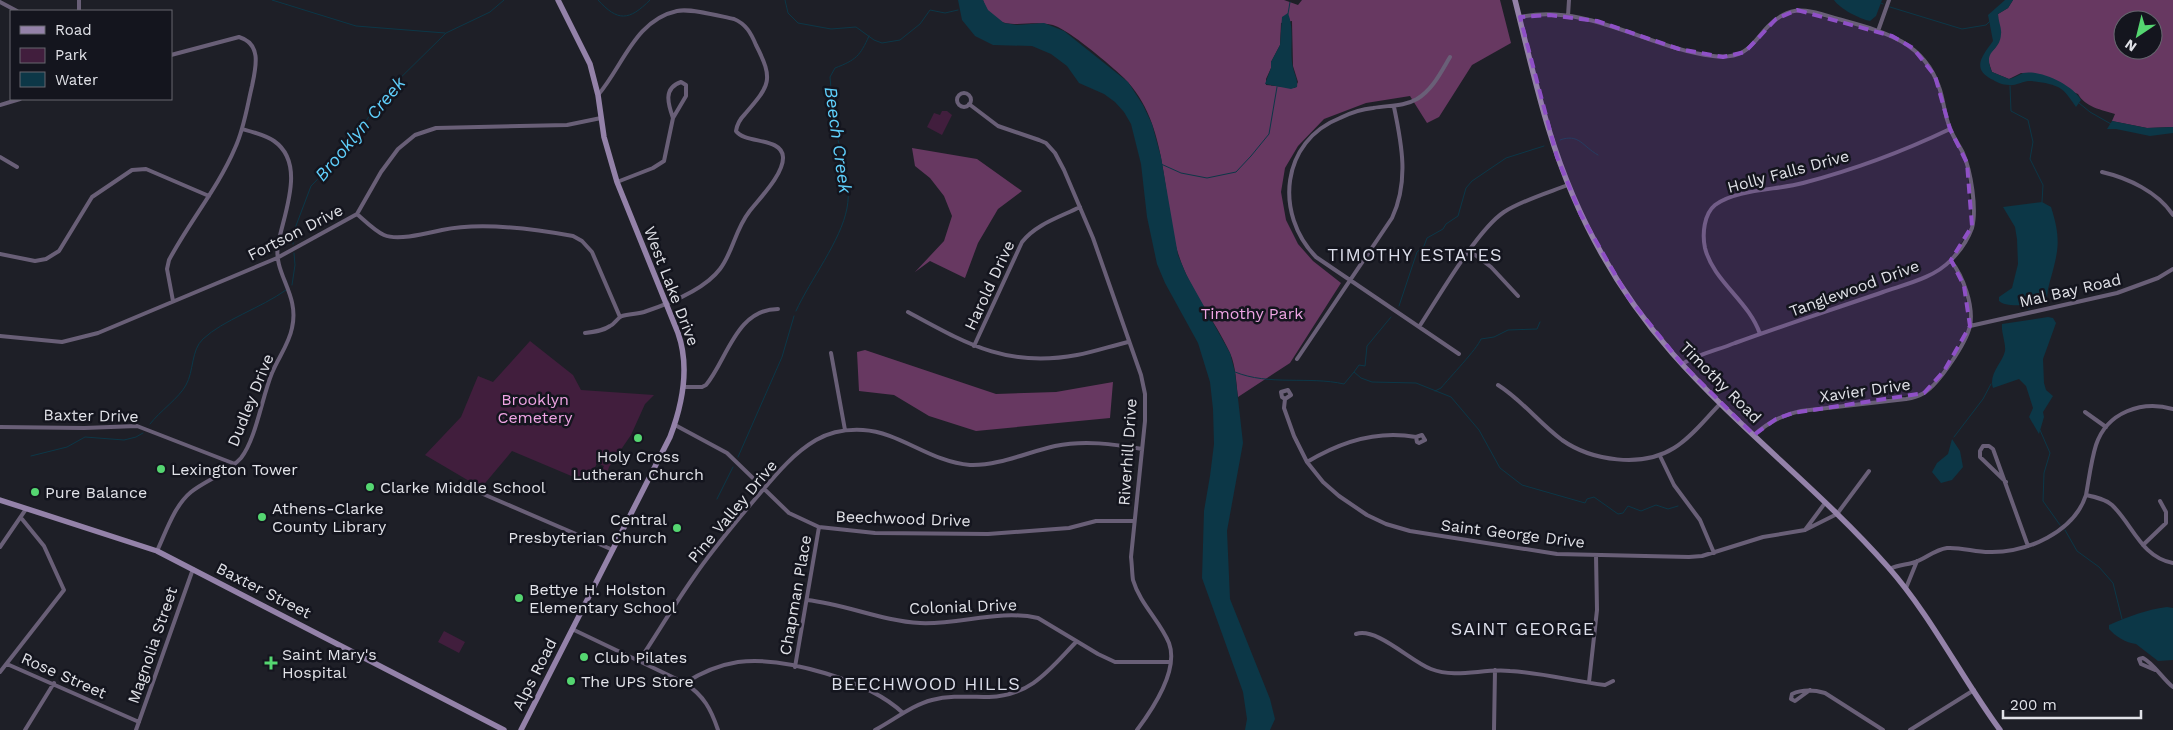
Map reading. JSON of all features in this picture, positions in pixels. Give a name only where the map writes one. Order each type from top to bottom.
[{"type":"main road","name":"West Lake Drive","points":[[558,0],[585,50],[598,95],[604,137],[617,182],[667,304],[684,352],[685,370],[675,425],[572,630]]},
{"type":"main road","name":"Timothy Road","points":[[1516,0],[1545,117],[1568,185],[1595,242],[1620,286],[1682,364],[1837,514],[1890,569],[1932,623],[2000,730]]},
{"type":"main road","name":"Baxter Street","points":[[0,500],[157,551],[504,730]]},
{"type":"main road","name":"Alps Road","points":[[521,730],[572,630]]},
{"type":"street","points":[[1568,16],[1569,0]]},
{"type":"street","points":[[1878,31],[1888,0]]},
{"type":"street","points":[[0,2],[15,10]]},
{"type":"street","name":"Tanglewood Drive","points":[[1520,17],[1542,15],[1568,16],[1610,24],[1684,51],[1723,57],[1745,52],[1776,19],[1797,10],[1816,13],[1878,31],[1908,44],[1924,61],[1938,84],[1950,129],[1967,163],[1973,211],[1970,233],[1951,260],[1934,272],[1908,284],[1760,334],[1682,364]]},
{"type":"street","points":[[585,333],[596,332],[610,326],[620,317],[667,304],[706,283],[720,270],[726,260],[740,224],[781,168],[783,157],[781,151],[775,146],[743,137],[736,131],[736,125],[767,86],[768,79],[763,58],[742,22],[712,14],[678,11],[657,18],[647,25],[598,95]]},
{"type":"street","points":[[172,55],[239,37],[252,44],[256,58],[242,129],[228,162],[169,260],[167,269],[173,301]]},
{"type":"street","points":[[1450,57],[1426,92],[1409,103],[1394,107],[1368,108],[1324,126],[1301,150],[1290,176],[1288,202],[1293,220],[1302,239],[1316,257],[1459,354]]},
{"type":"street","points":[[617,182],[663,162],[666,158],[673,118],[686,96],[686,85],[681,82],[672,86],[668,92],[667,98],[673,118]]},
{"type":"street","points":[[0,105],[17,100]]},
{"type":"street","name":"Riverhill Drive","points":[[969,104],[998,126],[1046,143],[1064,170],[1093,238],[1128,342],[1141,374],[1145,394],[1142,449],[1131,557],[1133,580],[1140,597],[1169,643],[1172,652],[1158,700],[1137,730]]},
{"type":"street","points":[[1297,359],[1392,218],[1401,193],[1403,162],[1394,107]]},
{"type":"street","name":"Fortson Drive","points":[[0,336],[69,342],[98,333],[276,258],[357,214],[389,160],[415,134],[436,128],[567,125],[601,118]]},
{"type":"street","points":[[242,129],[263,136],[276,143],[281,148],[289,166],[290,198],[276,258]]},
{"type":"street","name":"Holly Falls Drive","points":[[1760,334],[1748,309],[1717,272],[1708,257],[1704,232],[1706,220],[1711,209],[1720,202],[1734,196],[1803,183],[1839,172],[1950,129]]},
{"type":"street","points":[[0,157],[17,167]]},
{"type":"street","points":[[0,254],[35,261],[46,259],[59,251],[92,197],[132,170],[146,169],[209,196]]},
{"type":"street","points":[[2102,172],[2132,182],[2159,199],[2173,214]]},
{"type":"street","points":[[1418,327],[1486,229],[1503,213],[1568,185]]},
{"type":"street","name":"Harold Drive","points":[[974,346],[1022,242],[1034,229],[1080,207]]},
{"type":"street","points":[[357,214],[384,236],[391,237],[416,235],[467,226],[573,236],[582,241],[592,252],[620,317]]},
{"type":"street","points":[[1470,251],[1491,267],[1518,296]]},
{"type":"street","name":"Dudley Drive","points":[[157,551],[184,499],[191,492],[235,464],[244,453],[249,442],[263,396],[292,331],[295,317],[292,298],[276,258]]},
{"type":"street","points":[[1951,260],[1959,272],[1964,286],[1970,308],[1970,326]]},
{"type":"street","name":"Mal Bay Road","points":[[1970,326],[2117,293],[2150,281],[2173,268]]},
{"type":"street","points":[[683,387],[702,387],[706,385],[740,330],[761,312],[769,309],[778,310]]},
{"type":"street","points":[[908,312],[974,346],[1008,357],[1052,359],[1078,355],[1128,342]]},
{"type":"street","name":"Xavier Drive","points":[[1754,435],[1776,419],[1793,413],[1906,399],[1924,394],[1944,371],[1961,345],[1970,326]]},
{"type":"street","points":[[831,354],[845,430]]},
{"type":"street","points":[[1498,385],[1523,403],[1561,439],[1595,456],[1621,459],[1642,459],[1660,456],[1684,442],[1721,403]]},
{"type":"street","name":"Saint George Drive","points":[[1285,399],[1284,408],[1289,426],[1307,462],[1330,490],[1366,515],[1386,524],[1422,534],[1526,550],[1596,556],[1689,557],[1714,553],[1763,537],[1805,530],[1837,514]]},
{"type":"street","points":[[1890,569],[1917,561],[1940,549],[2003,552],[2028,546],[2068,524],[2079,512],[2086,495],[2096,445],[2106,428],[2122,413],[2133,409],[2153,405],[2173,409]]},
{"type":"street","points":[[2085,412],[2106,428]]},
{"type":"street","name":"Beechwood Drive","points":[[675,425],[727,453],[789,513],[820,527],[875,533],[988,534],[1069,528],[1096,521],[1134,521]]},
{"type":"street","name":"Baxter Drive","points":[[0,426],[84,428],[136,426],[235,464]]},
{"type":"street","name":"Pine Valley Drive","points":[[639,661],[698,570],[724,535],[784,467],[815,441],[831,433],[845,430],[877,431],[945,460],[971,465],[1019,456],[1056,446],[1076,444],[1112,444],[1142,449]]},
{"type":"street","points":[[1307,462],[1346,443],[1372,437],[1395,435],[1416,437]]},
{"type":"street","points":[[2006,482],[1980,457],[1980,451],[1983,446],[1989,446],[1993,449],[2006,482],[2028,546]]},
{"type":"street","points":[[1660,456],[1674,485],[1700,520],[1714,553]]},
{"type":"street","points":[[1837,514],[1868,472]]},
{"type":"street","points":[[483,494],[613,550]]},
{"type":"street","points":[[2086,495],[2102,499],[2112,505],[2143,546],[2158,558],[2173,564]]},
{"type":"street","points":[[2143,546],[2166,523],[2166,512],[2160,501]]},
{"type":"street","points":[[1805,530],[1825,503]]},
{"type":"street","points":[[0,548],[22,519],[26,509]]},
{"type":"street","points":[[0,672],[64,590],[44,546],[22,519]]},
{"type":"street","name":"Chapman Place","points":[[795,667],[820,527]]},
{"type":"street","points":[[1589,682],[1596,616],[1596,556]]},
{"type":"street","points":[[1906,588],[1917,561]]},
{"type":"street","name":"Magnolia Street","points":[[136,730],[193,569]]},
{"type":"street","name":"Colonial Drive","points":[[807,600],[920,623],[1029,616],[1045,622],[1076,642],[1115,662],[1170,662]]},
{"type":"street","points":[[572,630],[685,683],[696,690],[709,704],[718,730]]},
{"type":"street","points":[[1356,634],[1363,632],[1374,635],[1418,662],[1437,671],[1467,674],[1495,670],[1511,671],[1605,685],[1613,681]]},
{"type":"street","points":[[875,730],[922,703],[932,700],[952,696],[990,697],[1017,693],[1034,684],[1076,642]]},
{"type":"street","points":[[685,683],[713,668],[738,662],[753,661],[795,667],[855,684],[876,693],[903,713]]},
{"type":"street","name":"Rose Street","points":[[7,664],[54,683],[139,722]]},
{"type":"street","points":[[1494,730],[1495,670]]},
{"type":"street","points":[[2155,670],[2173,687]]},
{"type":"street","points":[[25,730],[54,683]]},
{"type":"street","points":[[1810,690],[1795,701],[1790,699],[1796,692],[1810,690],[1821,692],[1832,696],[1883,730]]},
{"type":"street","points":[[1910,730],[1974,690]]},
{"type":"highlighted area","points":[[1797,10],[1892,36],[1913,48],[1935,76],[1950,129],[1967,163],[1972,226],[1951,260],[1964,286],[1970,326],[1944,371],[1924,393],[1793,413],[1776,419],[1754,435],[1682,364],[1628,297],[1581,215],[1557,157],[1520,17],[1550,15],[1597,21],[1679,49],[1723,57],[1745,52],[1776,19]]},
{"type":"green space","name":"Timothy Park","points":[[983,0],[1284,0],[1298,5],[1302,0],[1500,0],[1511,43],[1472,65],[1439,117],[1427,123],[1410,96],[1366,103],[1324,119],[1298,146],[1285,168],[1281,192],[1286,220],[1298,244],[1313,261],[1341,283],[1290,363],[1238,397],[1235,369],[1230,353],[1196,293],[1179,256],[1173,234],[1157,139],[1139,96],[1124,78],[1109,65],[1083,43],[1058,27],[1037,23],[1005,23],[996,19],[989,12]],"holes":[[[1292,21],[1293,66],[1298,82],[1295,88],[1266,85],[1271,62],[1280,45],[1281,23]]]},
{"type":"green space","points":[[2013,0],[2173,0],[2173,127],[2147,128],[2112,121],[2115,114],[2094,107],[2085,102],[2078,94],[2030,74],[2021,73],[2009,79],[1992,72],[1988,60],[1989,54],[1999,40],[1998,14],[2008,8]]},
{"type":"green space","points":[[942,111],[947,111],[952,115],[942,135],[927,127],[934,113],[940,115]]},
{"type":"green space","points":[[912,148],[977,159],[1022,191],[998,209],[978,243],[965,278],[930,261],[915,272],[944,241],[952,216],[944,196],[930,178],[915,166]]},
{"type":"green space","name":"Brooklyn Cemetery","points":[[530,341],[573,375],[581,390],[654,395],[645,404],[631,435],[609,467],[607,473],[602,470],[604,466],[597,463],[588,483],[512,451],[481,488],[425,455],[461,417],[478,376],[493,382]]},
{"type":"green space","points":[[865,350],[996,394],[1056,392],[1113,382],[1110,418],[976,431],[929,416],[894,395],[859,391],[857,352]]},
{"type":"green space","points":[[444,631],[465,642],[459,653],[438,642]]},
{"type":"water","points":[[958,0],[983,0],[988,10],[1004,23],[1017,25],[1044,23],[1064,31],[1128,82],[1143,105],[1152,124],[1161,157],[1178,255],[1186,274],[1230,353],[1235,372],[1243,443],[1227,531],[1230,599],[1270,699],[1275,719],[1270,730],[1245,730],[1247,719],[1243,692],[1202,578],[1204,511],[1214,444],[1210,382],[1198,343],[1165,283],[1157,264],[1147,217],[1141,164],[1131,124],[1115,102],[1104,94],[1079,83],[1067,66],[1051,54],[1032,46],[993,45],[975,36],[962,20]]},
{"type":"water","points":[[1834,0],[1882,0],[1876,16],[1870,21],[1850,13]]},
{"type":"water","points":[[2005,0],[2013,0],[2008,8],[1998,14],[2001,34],[1998,45],[1989,59],[1992,72],[2009,79],[2030,72],[2055,79],[2077,94],[2081,100],[2076,107],[2066,93],[2055,86],[2043,82],[2028,81],[2014,85],[2004,84],[1991,79],[1981,70],[1980,66],[1983,56],[1993,41],[1988,15]]},
{"type":"water","points":[[1288,13],[1291,27],[1292,61],[1297,80],[1297,87],[1291,89],[1265,84],[1271,68],[1271,62],[1280,45],[1282,17]]},
{"type":"water","points":[[2112,121],[2147,128],[2173,127],[2173,133],[2150,136],[2107,129]]},
{"type":"water","points":[[2042,202],[2051,207],[2058,238],[2055,264],[2046,301],[2008,305],[1999,301],[1999,297],[2012,288],[2018,264],[2017,239],[2015,227],[2003,207]]},
{"type":"water","points":[[2048,317],[2053,318],[2056,323],[2043,359],[2044,383],[2046,390],[2053,396],[2043,412],[2044,417],[2039,434],[2029,417],[2033,408],[2026,386],[2019,379],[1993,388],[1992,378],[2005,351],[2002,324]]},
{"type":"water","points":[[1952,439],[1960,451],[1963,467],[1952,480],[1941,483],[1932,472],[1937,463],[1948,454]]},
{"type":"water","points":[[2167,607],[2173,608],[2173,660],[2158,661],[2136,644],[2121,639],[2109,629],[2109,625],[2131,616]]},
{"type":"waterway","points":[[272,0],[356,26],[445,33]]},
{"type":"waterway","name":"Brooklyn Creek","points":[[293,244],[294,231],[311,186],[349,147],[383,95],[446,33],[490,12],[504,0]]},
{"type":"waterway","name":"Brooklyn Creek","points":[[598,0],[612,12],[624,16],[636,12],[650,0]]},
{"type":"waterway","name":"Brooklyn Creek","points":[[785,0],[788,13],[798,23],[831,29],[856,27],[874,40],[882,43],[900,40],[920,24],[930,10],[945,13],[958,10]]},
{"type":"waterway","points":[[1288,14],[1290,2]]},
{"type":"waterway","points":[[1890,7],[1962,29],[1986,25],[1991,20]]},
{"type":"waterway","name":"Beech Creek","points":[[796,311],[832,247],[844,221],[847,208],[848,184],[831,111],[830,77],[835,68],[856,56],[863,48],[869,36]]},
{"type":"waterway","points":[[2010,86],[2011,111],[2028,120],[2033,142],[2030,159],[2043,185],[2042,202]]},
{"type":"waterway","points":[[1161,164],[1181,173],[1207,178],[1236,172],[1269,134],[1277,87]]},
{"type":"waterway","points":[[2079,103],[2111,124]]},
{"type":"waterway","points":[[1560,140],[1566,138],[1576,139],[1598,155]]},
{"type":"waterway","points":[[1399,306],[1417,252],[1424,246],[1427,238],[1443,229],[1446,224],[1458,216],[1466,188],[1472,181],[1506,158],[1544,146]]},
{"type":"waterway","name":"Brooklyn Creek","points":[[292,285],[295,265],[294,253]]},
{"type":"waterway","name":"Brooklyn Creek","points":[[150,424],[179,395],[186,385],[196,349],[203,339],[231,320],[286,290]]},
{"type":"waterway","points":[[2029,303],[2029,309]]},
{"type":"waterway","name":"Beech Creek","points":[[738,457],[782,357],[794,316]]},
{"type":"waterway","points":[[1354,372],[1359,365],[1365,366],[1367,346],[1391,317]]},
{"type":"waterway","points":[[1435,391],[1441,388],[1479,344],[1481,339],[1494,337],[1508,330],[1537,329],[1540,322]]},
{"type":"waterway","points":[[1235,372],[1261,379],[1344,384],[1354,372],[1361,378],[1372,382],[1416,383],[1451,397],[1479,430],[1500,468],[1522,485],[1585,503],[1587,499],[1594,497],[1618,514],[1623,513],[1628,506],[1641,511],[1656,505],[1668,509],[1678,506]]},
{"type":"waterway","points":[[1954,437],[1983,399],[1991,384]]},
{"type":"waterway","points":[[2040,430],[2050,453],[2044,473],[2043,501],[2060,525]]},
{"type":"waterway","name":"Brooklyn Creek","points":[[31,456],[67,447],[85,437],[124,440],[143,433]]},
{"type":"waterway","name":"Beech Creek","points":[[717,499],[733,467]]},
{"type":"waterway","points":[[2065,530],[2077,551],[2099,567],[2113,583],[2122,619]]},
{"type":"place","name":"Holy Cross Lutheran Church","points":[[638,438]]},
{"type":"place","name":"Lexington Tower","points":[[161,469]]},
{"type":"place","name":"Clarke Middle School","points":[[370,487]]},
{"type":"place","name":"Pure Balance","points":[[35,492]]},
{"type":"place","name":"Athens-Clarke County Library","points":[[262,517]]},
{"type":"place","name":"Central Presbyterian Church","points":[[677,528]]},
{"type":"place","name":"Bettye H. Holston Elementary School","points":[[519,598]]},
{"type":"place","name":"Club Pilates","points":[[584,657]]},
{"type":"place","name":"Saint Mary's Hospital","points":[[271,663]]},
{"type":"place","name":"The UPS Store","points":[[571,681]]},
{"type":"district","name":"TIMOTHY ESTATES","points":[[1415,255]]},
{"type":"district","name":"SAINT GEORGE","points":[[1523,629]]},
{"type":"district","name":"BEECHWOOD HILLS","points":[[926,684]]}]
